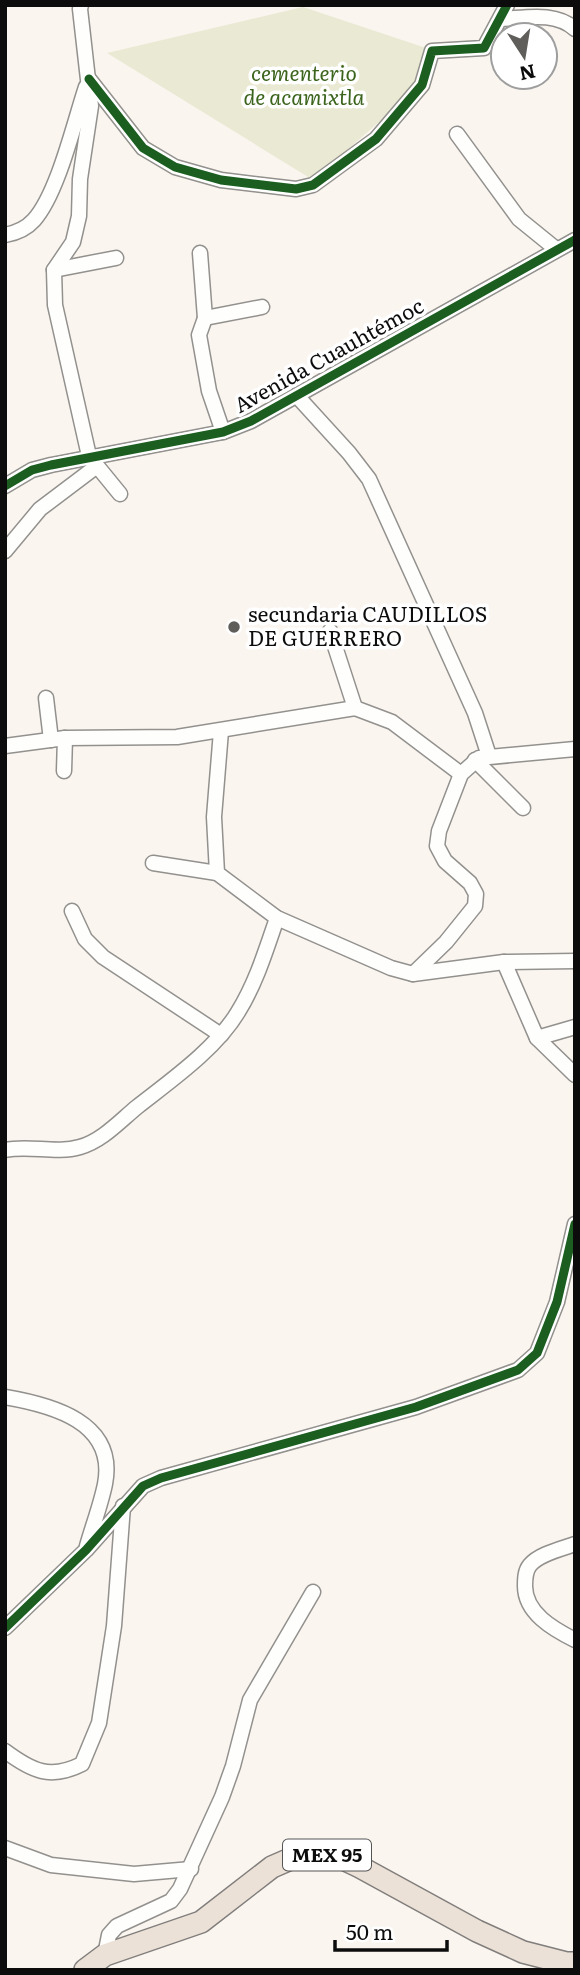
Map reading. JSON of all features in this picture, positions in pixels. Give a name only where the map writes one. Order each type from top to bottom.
[{"type":"main road","name":"MEX 95","points":[[85,1970],[105,1955],[201,1922],[272,1867],[295,1857],[320,1854],[339,1857],[360,1867],[477,1931],[523,1952],[575,1963]]},
{"type":"street","points":[[77,6],[91,106],[80,179],[79,216],[73,242],[54,270],[55,305],[93,461],[120,494]]},
{"type":"street","points":[[89,79],[142,148],[175,167],[221,180],[296,189],[313,185],[376,139],[422,85],[432,51],[484,48],[504,12],[562,20],[575,29]]},
{"type":"street","points":[[5,235],[17,233],[33,221],[51,194],[89,79]]},
{"type":"street","points":[[457,134],[519,219],[556,249]]},
{"type":"street","name":"Avenida Cuauhtémoc","points":[[5,486],[32,470],[93,461],[223,432],[251,421],[575,240]]},
{"type":"street","points":[[200,253],[205,318],[199,335],[209,391],[223,432]]},
{"type":"street","points":[[54,270],[116,258]]},
{"type":"street","points":[[205,318],[262,307]]},
{"type":"street","points":[[297,396],[369,479],[475,713],[482,758],[523,808]]},
{"type":"street","points":[[5,551],[40,509],[93,461]]},
{"type":"street","points":[[330,631],[355,708]]},
{"type":"street","points":[[46,698],[64,771]]},
{"type":"street","points":[[5,746],[58,739],[177,737],[355,708],[392,722],[461,774]]},
{"type":"street","points":[[217,873],[214,817],[221,731]]},
{"type":"street","points":[[413,974],[446,942],[475,906],[476,894],[470,883],[444,861],[437,846],[439,831],[461,774],[482,758],[575,749]]},
{"type":"street","points":[[153,863],[217,873],[277,918],[391,968],[413,974],[504,962],[575,961]]},
{"type":"street","points":[[72,911],[85,939],[103,957],[221,1035]]},
{"type":"street","points":[[5,1150],[61,1150],[80,1147],[97,1139],[167,1084],[221,1035],[238,1013],[256,979],[277,918]]},
{"type":"street","points":[[504,962],[537,1038],[575,1075]]},
{"type":"street","points":[[537,1038],[575,1027]]},
{"type":"street","points":[[5,1628],[86,1550],[143,1486],[161,1478],[416,1408],[518,1370],[537,1353],[557,1302],[575,1224]]},
{"type":"street","points":[[5,1396],[62,1412],[96,1433],[107,1470],[86,1550]]},
{"type":"street","points":[[5,1751],[42,1772],[64,1774],[82,1764],[99,1723],[114,1626],[123,1506]]},
{"type":"street","points":[[575,1544],[537,1559],[529,1566],[525,1577],[525,1597],[537,1615],[575,1640]]},
{"type":"street","points":[[105,1955],[109,1935],[117,1926],[171,1901],[191,1869],[233,1766],[250,1700],[313,1592]]},
{"type":"street","points":[[5,1848],[51,1865],[134,1874],[191,1869]]},
{"type":"green space","name":"cementerio de acamixtla","points":[[303,7],[426,48],[413,92],[313,180],[107,53]]},
{"type":"cycle path","points":[[89,79],[143,148],[175,167],[221,180],[296,189],[313,185],[376,139],[422,85],[432,51],[484,48],[507,5]]},
{"type":"cycle path","points":[[5,486],[32,470],[223,432],[251,421],[575,240]]},
{"type":"cycle path","points":[[5,1628],[86,1550],[143,1486],[161,1478],[416,1407],[518,1370],[537,1353],[557,1302],[575,1224]]},
{"type":"place","name":"secundaria CAUDILLOS DE GUERRERO","points":[[234,627]]}]
